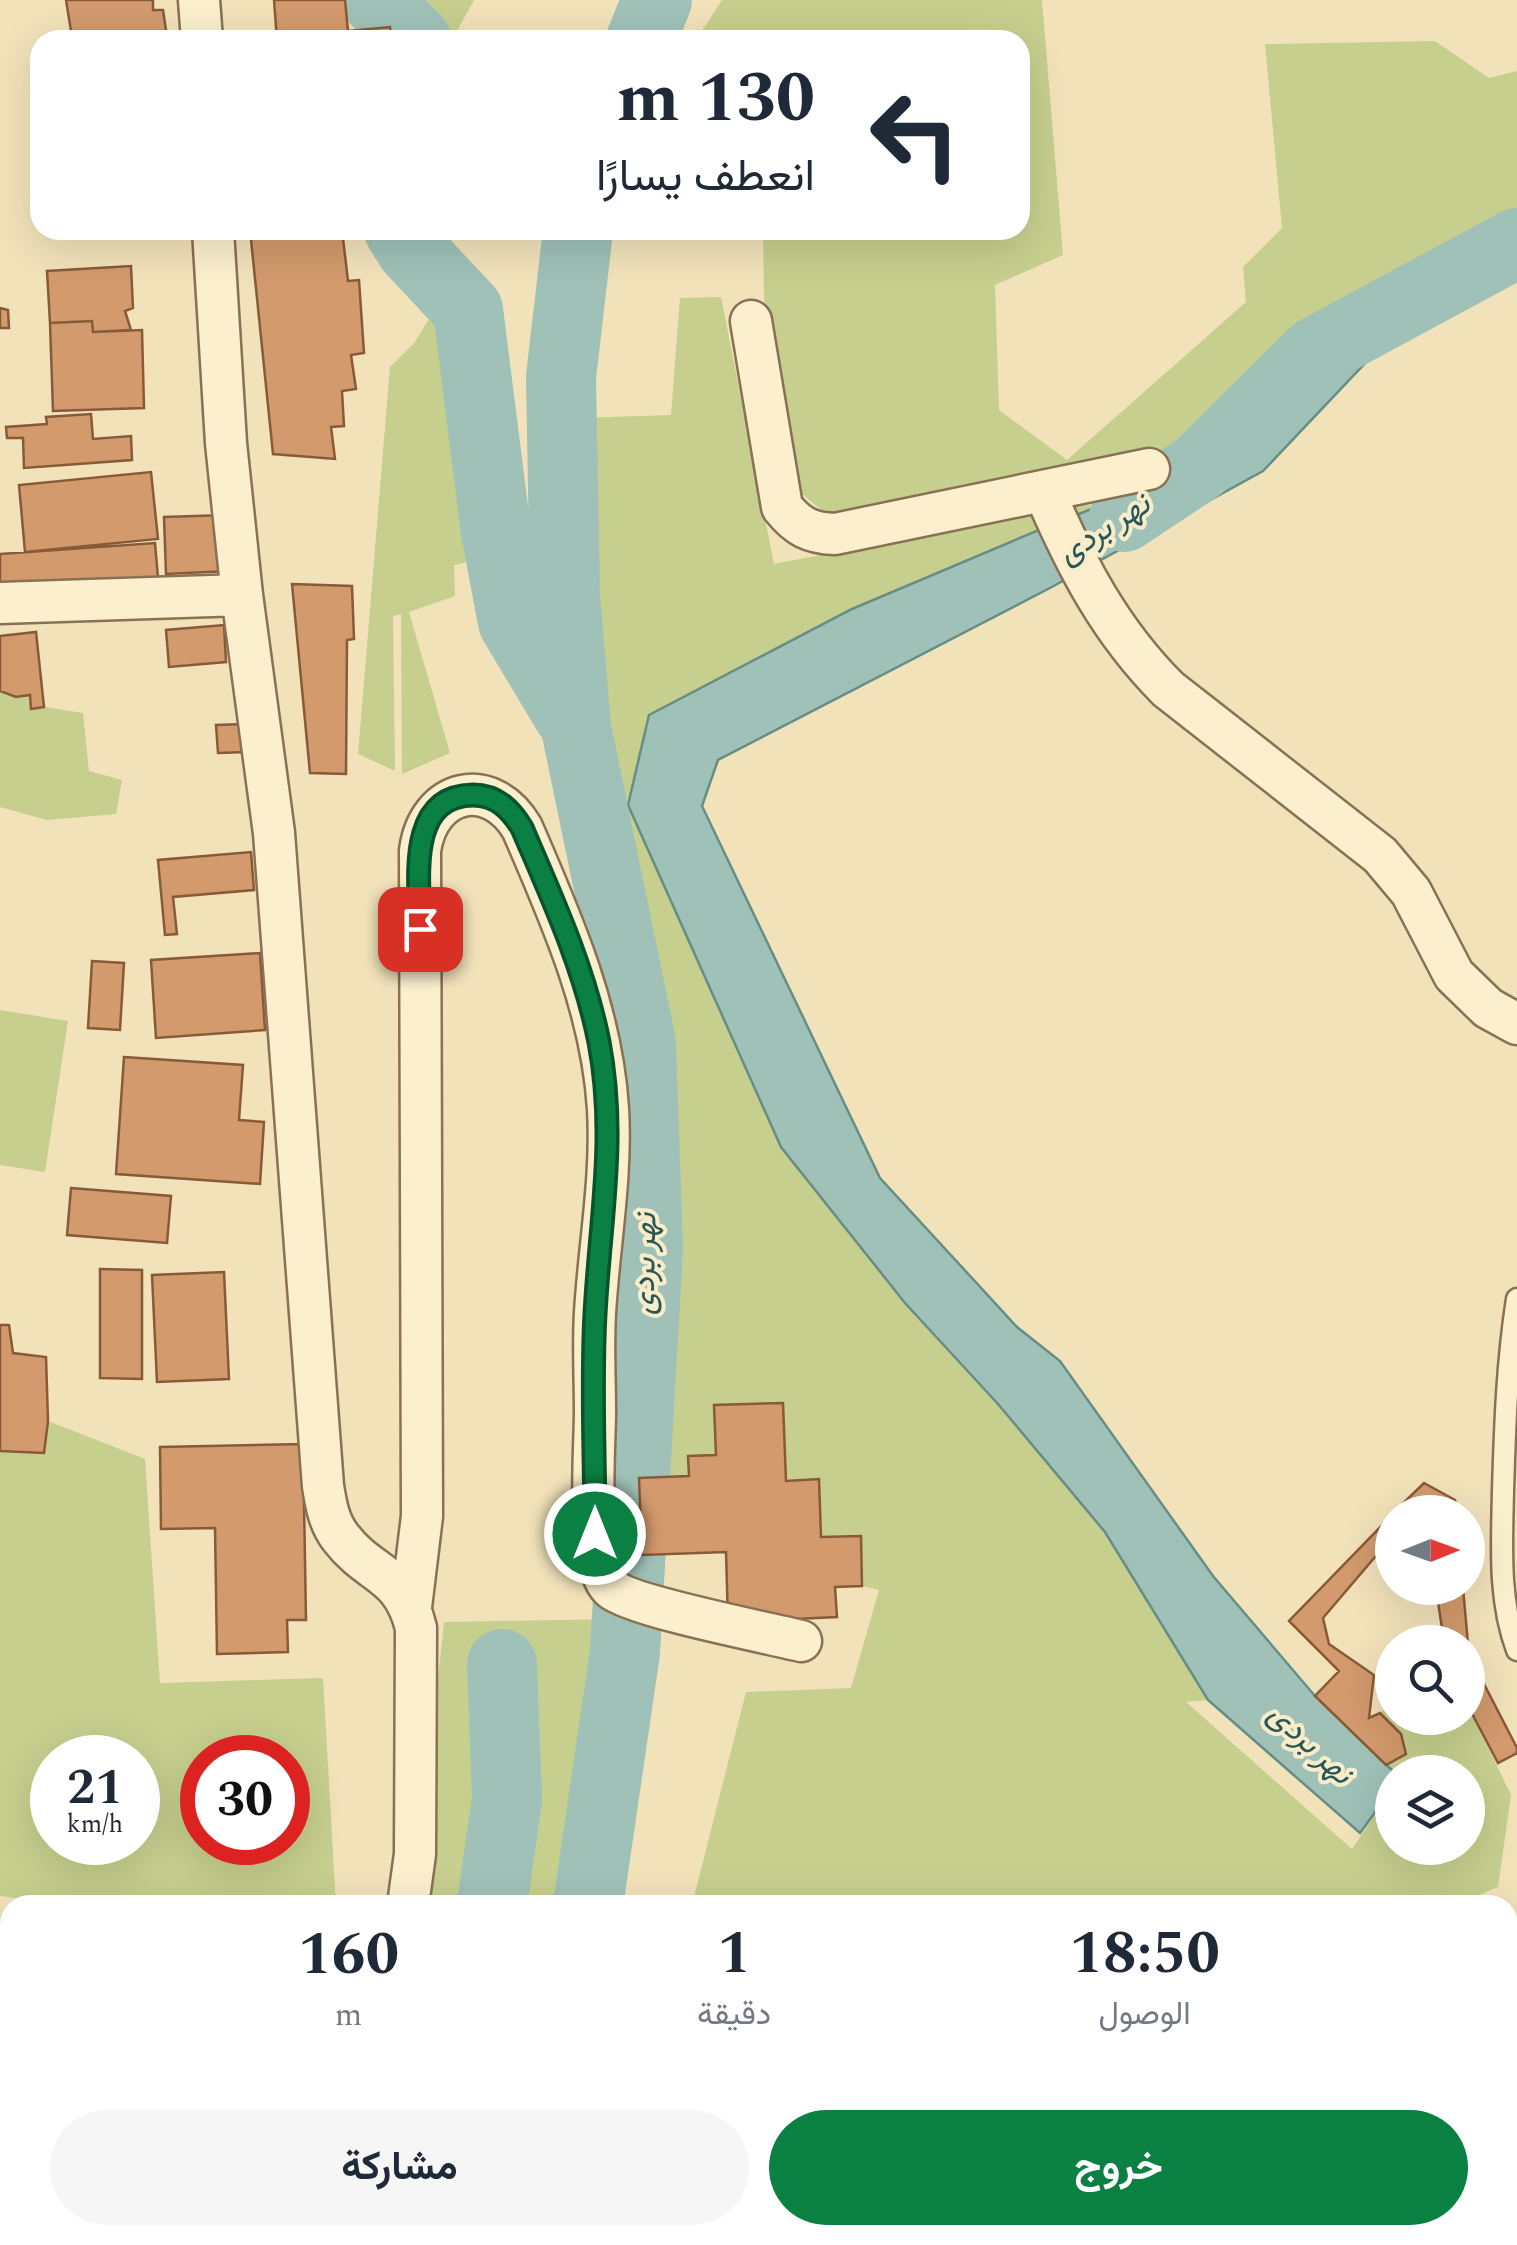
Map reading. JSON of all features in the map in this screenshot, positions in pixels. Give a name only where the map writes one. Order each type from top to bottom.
[{"type":"street","points":[[200,0],[202,30]]},
{"type":"street","points":[[214,240],[226,443],[274,833],[327,1511],[339,1536],[392,1580],[411,1607]]},
{"type":"street","points":[[752,321],[782,508],[795,524],[814,534],[835,534],[1149,469]]},
{"type":"street","points":[[1044,491],[1094,598],[1140,661],[1168,689],[1380,855],[1411,892],[1454,975],[1488,1008],[1517,1024]]},
{"type":"street","points":[[0,603],[242,595]]},
{"type":"street","points":[[409,1895],[415,1835],[416,1628],[411,1607],[422,1516],[420,850],[422,832],[444,803],[480,795],[498,801],[512,812],[582,976],[599,1041],[608,1108],[608,1175],[595,1315],[595,1534],[602,1575],[613,1591],[652,1604],[802,1641]]},
{"type":"lane","points":[[1517,1299],[1505,1401],[1502,1536],[1502,1586],[1517,1650]]},
{"type":"green space","points":[[390,0],[474,0],[458,30],[418,30]]},
{"type":"green space","points":[[722,0],[1042,0],[1063,255],[995,285],[999,410],[1067,460],[1246,302],[1243,267],[1282,228],[1265,44],[1435,41],[1489,78],[1517,71],[1517,223],[1304,342],[1166,470],[835,521],[785,480],[764,296],[763,240],[1030,240],[1030,30],[702,30]]},
{"type":"green space","points":[[443,297],[458,319],[472,407],[480,479],[481,539],[477,560],[454,565],[455,596],[409,612],[450,753],[402,774],[401,614],[393,616],[395,771],[358,754],[390,367],[414,343]]},
{"type":"green space","points":[[721,297],[774,564],[1085,504],[1095,507],[852,609],[649,715],[781,1147],[905,1303],[998,1404],[1105,1532],[1208,1700],[1186,1702],[1352,1849],[1375,1814],[1375,1865],[1485,1865],[1485,1755],[1403,1755],[1406,1753],[1401,1735],[1482,1735],[1511,1795],[1498,1887],[1479,1895],[695,1895],[746,1692],[851,1688],[879,1590],[862,1586],[861,1536],[821,1537],[819,1480],[786,1481],[782,1403],[714,1405],[716,1455],[688,1456],[689,1476],[639,1478],[662,1283],[668,1037],[607,806],[577,493],[578,418],[671,415],[680,298]]},
{"type":"green space","points":[[0,691],[16,697],[30,695],[32,709],[83,713],[89,771],[122,780],[116,814],[47,820],[0,807]]},
{"type":"green space","points":[[0,1010],[68,1021],[45,1172],[0,1165]]},
{"type":"green space","points":[[48,1421],[145,1459],[160,1683],[323,1678],[335,1895],[0,1895],[0,1451],[43,1453]]},
{"type":"green space","points":[[616,1619],[573,1895],[415,1895],[444,1622]]},
{"type":"water","points":[[1517,243],[1517,274],[1390,337],[1263,471],[1050,588],[718,760],[702,806],[880,1178],[1017,1327],[1060,1361],[1213,1576],[1315,1696],[1376,1755],[1375,1812],[1360,1833],[1208,1700],[1105,1532],[998,1404],[905,1303],[781,1147],[628,805],[649,715],[852,609],[1199,467],[1315,352]]},
{"type":"building","points":[[66,0],[153,0],[153,10],[163,10],[166,30],[71,30]]},
{"type":"building","points":[[274,0],[345,0],[348,30],[276,30]]},
{"type":"building","points":[[251,240],[343,240],[348,281],[359,280],[364,353],[351,355],[356,389],[342,391],[344,426],[331,427],[335,459],[273,454]]},
{"type":"building","points":[[131,266],[133,308],[125,311],[131,330],[93,332],[92,321],[50,323],[47,271]]},
{"type":"building","points":[[0,308],[8,310],[9,328],[0,328]]},
{"type":"building","points":[[92,321],[93,332],[142,330],[144,408],[53,411],[50,323]]},
{"type":"building","points":[[91,414],[93,439],[131,436],[132,460],[24,468],[23,438],[7,438],[6,427],[47,424],[46,417]]},
{"type":"building","points":[[151,472],[158,539],[25,552],[19,485]]},
{"type":"building","points":[[227,515],[229,571],[166,574],[164,517]]},
{"type":"building","points":[[155,543],[158,578],[0,590],[0,554]]},
{"type":"building","points":[[292,584],[352,586],[354,639],[347,640],[346,774],[310,773]]},
{"type":"building","points":[[224,625],[226,662],[169,667],[166,630]]},
{"type":"building","points":[[36,632],[44,707],[31,709],[30,695],[16,697],[0,691],[0,636]]},
{"type":"building","points":[[245,724],[247,752],[218,753],[216,725]]},
{"type":"building","points":[[251,852],[254,890],[173,897],[177,934],[165,935],[158,860]]},
{"type":"building","points":[[260,953],[265,1030],[156,1038],[151,960]]},
{"type":"building","points":[[92,961],[124,963],[120,1030],[88,1028]]},
{"type":"building","points":[[124,1057],[243,1065],[239,1120],[264,1122],[260,1184],[116,1174]]},
{"type":"building","points":[[71,1188],[171,1196],[167,1243],[67,1235]]},
{"type":"building","points":[[100,1269],[142,1270],[142,1379],[100,1378]]},
{"type":"building","points":[[224,1272],[229,1379],[157,1382],[152,1275]]},
{"type":"building","points":[[0,1325],[9,1325],[13,1353],[46,1357],[48,1421],[44,1453],[0,1451]]},
{"type":"building","points":[[783,1403],[786,1481],[819,1479],[821,1537],[861,1536],[862,1586],[835,1587],[837,1617],[728,1622],[726,1552],[642,1555],[639,1478],[689,1476],[688,1456],[716,1455],[714,1405]]},
{"type":"building","points":[[303,1444],[306,1620],[287,1620],[288,1652],[217,1654],[215,1528],[161,1529],[160,1447]]},
{"type":"building","points":[[1424,1483],[1446,1495],[1412,1495]]},
{"type":"building","points":[[1375,1532],[1375,1557],[1323,1618],[1329,1644],[1374,1675],[1369,1718],[1375,1715],[1375,1735],[1401,1735],[1406,1754],[1376,1755],[1315,1696],[1339,1671],[1289,1621]]},
{"type":"building","points":[[1439,1605],[1465,1605],[1466,1625],[1441,1625]]},
{"type":"building","points":[[1485,1686],[1517,1748],[1517,1753],[1498,1763],[1483,1735]]},
{"type":"waterway","points":[[376,0],[406,30]]},
{"type":"waterway","points":[[645,30],[657,0]]},
{"type":"waterway","points":[[405,240],[468,310],[496,532],[513,622],[568,714]]},
{"type":"waterway","name":"نهر بردى","points":[[577,240],[561,377],[565,597],[576,728],[641,1043],[648,1249],[625,1652],[589,1895]]},
{"type":"waterway","name":"نهر بردى","points":[[1124,517],[1199,467],[1315,352],[1517,243]]},
{"type":"waterway","points":[[493,1895],[507,1799],[502,1664]]},
{"type":"route","points":[[420,929],[420,850],[422,832],[431,816],[444,803],[462,796],[480,795],[498,801],[512,812],[522,828],[582,976],[599,1041],[608,1108],[608,1175],[595,1315],[595,1534]]}]
